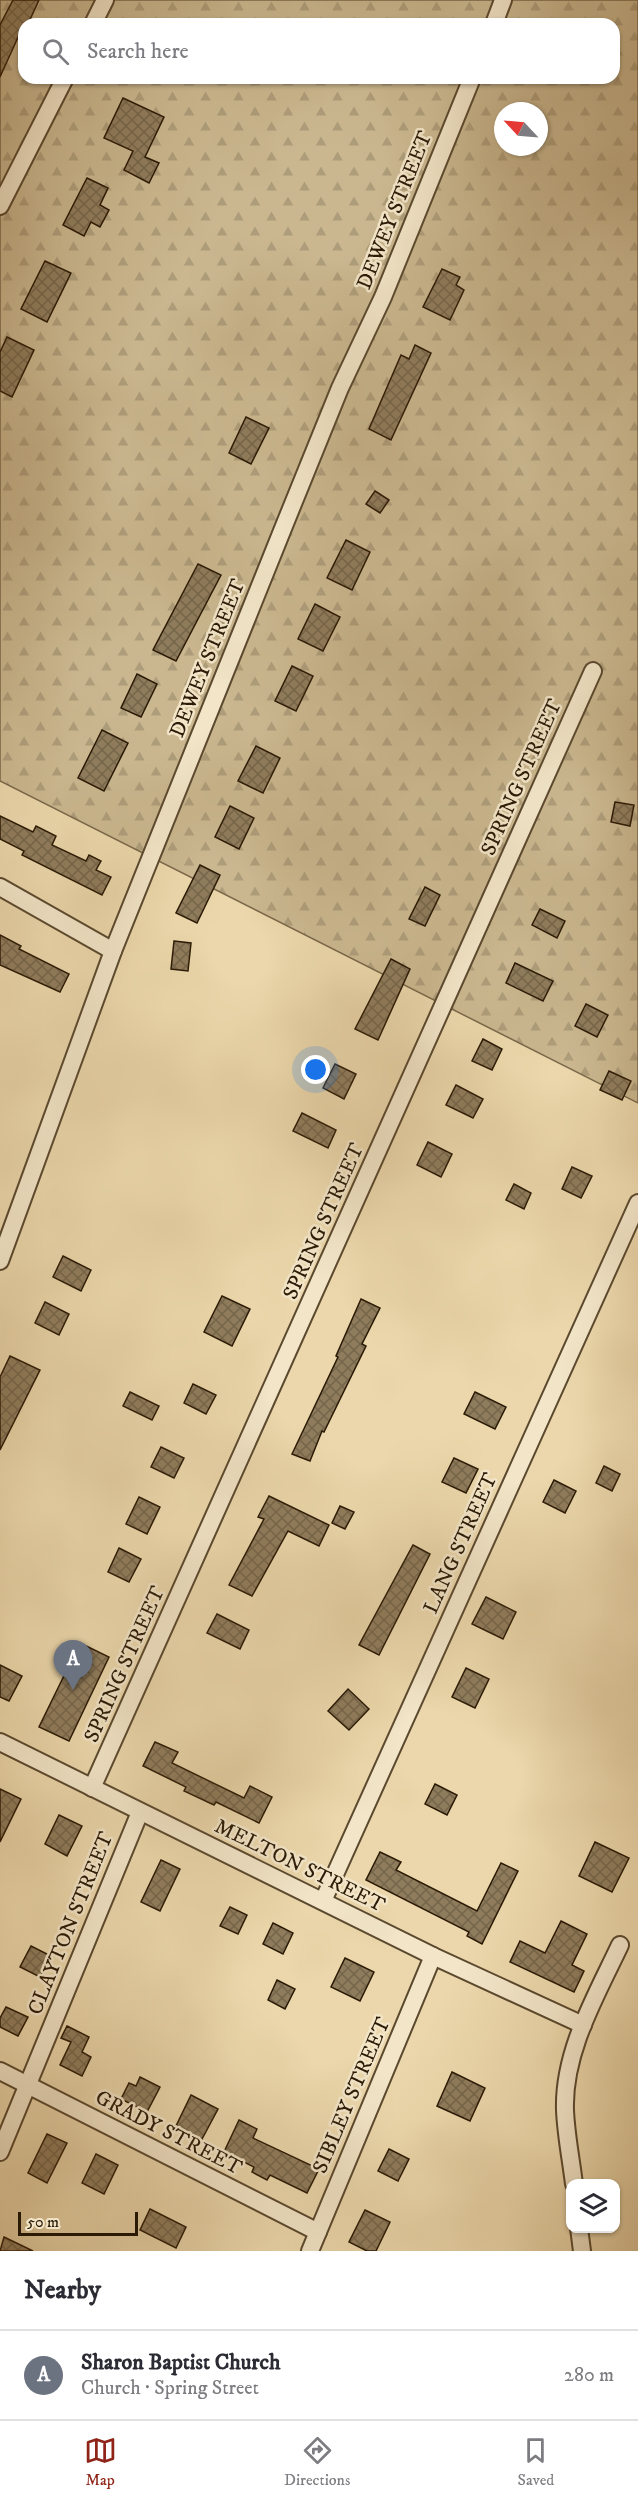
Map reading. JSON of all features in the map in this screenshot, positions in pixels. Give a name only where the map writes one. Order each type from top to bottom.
[{"type":"street","points":[[96,18],[105,0]]},
{"type":"street","points":[[496,18],[503,0]]},
{"type":"street","points":[[0,206],[62,84]]},
{"type":"street","name":"DEWEY STREET","points":[[0,1261],[114,951],[340,388],[383,297],[470,84]]},
{"type":"street","name":"SPRING STREET","points":[[92,1788],[593,671]]},
{"type":"street","points":[[0,887],[114,951]]},
{"type":"street","name":"LANG STREET","points":[[323,1901],[638,1203]]},
{"type":"street","name":"MELTON STREET","points":[[0,1742],[434,1956],[583,2025]]},
{"type":"street","name":"CLAYTON STREET","points":[[0,2152],[140,1812]]},
{"type":"street","points":[[573,2179],[565,2108],[570,2064],[583,2025],[620,1945]]},
{"type":"street","name":"SIBLEY STREET","points":[[310,2251],[434,1956]]},
{"type":"street","name":"GRADY STREET","points":[[0,2071],[318,2232]]},
{"type":"street","points":[[580,2233],[582,2251]]},
{"type":"green space","points":[[0,0],[638,0],[638,1103],[0,781]]},
{"type":"building","points":[[13,0],[39,0],[31,18],[18,18],[18,37],[0,77],[0,25]]},
{"type":"building","points":[[123,98],[164,117],[145,157],[159,163],[149,183],[124,170],[133,151],[104,138]]},
{"type":"building","points":[[87,178],[108,188],[100,205],[109,210],[100,227],[91,222],[84,236],[63,225]]},
{"type":"building","points":[[45,261],[71,273],[47,322],[21,309]]},
{"type":"building","points":[[442,269],[460,277],[456,285],[464,290],[450,320],[423,307]]},
{"type":"building","points":[[7,337],[34,350],[12,397],[0,391],[0,352]]},
{"type":"building","points":[[415,345],[431,353],[391,440],[369,429],[401,355],[409,359]]},
{"type":"building","points":[[246,417],[269,428],[251,464],[229,453]]},
{"type":"building","points":[[375,491],[389,500],[380,513],[366,504]]},
{"type":"building","points":[[346,540],[370,552],[352,590],[327,578]]},
{"type":"building","points":[[198,564],[221,575],[176,661],[153,650]]},
{"type":"building","points":[[315,604],[340,617],[323,651],[298,639]]},
{"type":"building","points":[[292,666],[313,676],[296,711],[275,701]]},
{"type":"building","points":[[137,674],[157,684],[141,717],[121,708]]},
{"type":"building","points":[[102,730],[128,743],[104,791],[78,778]]},
{"type":"building","points":[[256,746],[280,758],[263,793],[238,781]]},
{"type":"building","points":[[615,802],[634,805],[630,826],[611,822]]},
{"type":"building","points":[[230,806],[254,818],[239,849],[215,837]]},
{"type":"building","points":[[0,816],[33,832],[36,826],[56,836],[52,845],[86,861],[89,855],[101,861],[96,870],[111,877],[102,895],[22,855],[24,851],[0,839]]},
{"type":"building","points":[[200,865],[220,875],[197,923],[176,913]]},
{"type":"building","points":[[425,887],[440,895],[425,926],[409,919]]},
{"type":"building","points":[[540,909],[565,921],[557,938],[532,925]]},
{"type":"building","points":[[0,935],[21,946],[19,949],[69,974],[60,992],[0,965]]},
{"type":"building","points":[[174,941],[191,943],[188,971],[171,969]]},
{"type":"building","points":[[391,959],[410,969],[378,1040],[355,1029]]},
{"type":"building","points":[[515,963],[553,981],[543,1001],[506,983]]},
{"type":"building","points":[[586,1004],[608,1015],[597,1037],[575,1026]]},
{"type":"building","points":[[483,1039],[502,1049],[492,1070],[472,1061]]},
{"type":"building","points":[[335,1064],[356,1074],[344,1099],[323,1088]]},
{"type":"building","points":[[609,1071],[631,1081],[622,1100],[600,1090]]},
{"type":"building","points":[[456,1085],[483,1099],[473,1118],[446,1105]]},
{"type":"building","points":[[302,1113],[336,1130],[328,1148],[293,1131]]},
{"type":"building","points":[[428,1142],[452,1154],[441,1177],[417,1165]]},
{"type":"building","points":[[572,1167],[592,1176],[581,1198],[562,1189]]},
{"type":"building","points":[[514,1184],[531,1193],[524,1209],[506,1200]]},
{"type":"building","points":[[63,1256],[91,1270],[81,1291],[53,1277]]},
{"type":"building","points":[[222,1296],[250,1309],[232,1346],[204,1332]]},
{"type":"building","points":[[361,1299],[380,1308],[362,1344],[366,1346],[324,1432],[322,1431],[310,1461],[292,1454],[338,1357],[336,1356]]},
{"type":"building","points":[[45,1302],[69,1314],[59,1335],[35,1323]]},
{"type":"building","points":[[10,1356],[40,1370],[0,1450],[0,1377]]},
{"type":"building","points":[[193,1384],[216,1395],[206,1414],[184,1403]]},
{"type":"building","points":[[130,1392],[159,1406],[152,1420],[123,1406]]},
{"type":"building","points":[[475,1392],[506,1407],[495,1429],[464,1414]]},
{"type":"building","points":[[161,1447],[184,1458],[174,1478],[151,1467]]},
{"type":"building","points":[[454,1458],[478,1469],[466,1493],[442,1482]]},
{"type":"building","points":[[604,1466],[620,1474],[612,1491],[596,1483]]},
{"type":"building","points":[[554,1480],[576,1491],[565,1513],[543,1502]]},
{"type":"building","points":[[269,1496],[329,1525],[319,1546],[288,1531],[252,1596],[229,1585],[264,1519],[258,1517]]},
{"type":"building","points":[[139,1497],[160,1507],[147,1534],[126,1524]]},
{"type":"building","points":[[340,1506],[354,1512],[345,1529],[332,1523]]},
{"type":"building","points":[[413,1545],[430,1554],[379,1655],[359,1645]]},
{"type":"building","points":[[119,1548],[141,1559],[129,1582],[108,1572]]},
{"type":"building","points":[[486,1597],[516,1612],[503,1639],[472,1624]]},
{"type":"building","points":[[217,1614],[249,1630],[240,1649],[207,1633]]},
{"type":"building","points":[[80,1643],[109,1657],[69,1741],[39,1727]]},
{"type":"building","points":[[0,1665],[22,1676],[9,1701],[0,1697]]},
{"type":"building","points":[[466,1668],[489,1679],[475,1708],[452,1697]]},
{"type":"building","points":[[348,1689],[369,1709],[349,1730],[328,1711]]},
{"type":"building","points":[[155,1742],[178,1752],[172,1763],[244,1798],[250,1786],[272,1797],[259,1823],[216,1802],[214,1805],[184,1791],[186,1787],[143,1766]]},
{"type":"building","points":[[435,1784],[457,1795],[447,1815],[425,1804]]},
{"type":"building","points":[[0,1789],[21,1799],[0,1842]]},
{"type":"building","points":[[59,1815],[82,1826],[67,1856],[45,1844]]},
{"type":"building","points":[[595,1842],[629,1858],[612,1892],[579,1876]]},
{"type":"building","points":[[380,1852],[401,1862],[396,1870],[477,1911],[501,1863],[518,1871],[482,1944],[467,1936],[469,1932],[366,1880]]},
{"type":"building","points":[[161,1860],[180,1869],[160,1911],[141,1902]]},
{"type":"building","points":[[230,1907],[247,1915],[238,1934],[220,1926]]},
{"type":"building","points":[[561,1921],[587,1934],[572,1965],[584,1971],[574,1992],[510,1962],[520,1941],[545,1953]]},
{"type":"building","points":[[273,1923],[293,1933],[283,1954],[263,1944]]},
{"type":"building","points":[[31,1946],[51,1956],[40,1977],[20,1967]]},
{"type":"building","points":[[345,1958],[374,1972],[360,2001],[331,1987]]},
{"type":"building","points":[[277,1980],[295,1989],[285,2009],[268,2000]]},
{"type":"building","points":[[6,2007],[28,2017],[18,2036],[0,2027],[0,2018]]},
{"type":"building","points":[[67,2026],[89,2037],[82,2052],[91,2057],[82,2076],[60,2065],[71,2042],[61,2038]]},
{"type":"building","points":[[452,2072],[485,2088],[470,2121],[437,2106]]},
{"type":"building","points":[[140,2077],[160,2087],[147,2112],[121,2099],[129,2083],[136,2086]]},
{"type":"building","points":[[191,2095],[218,2109],[202,2139],[176,2126]]},
{"type":"building","points":[[239,2120],[257,2129],[253,2138],[319,2169],[307,2193],[270,2175],[267,2180],[252,2172],[254,2167],[224,2152]]},
{"type":"building","points":[[47,2134],[67,2143],[47,2183],[28,2173]]},
{"type":"building","points":[[389,2149],[409,2159],[398,2181],[378,2171]]},
{"type":"building","points":[[96,2154],[118,2165],[104,2194],[82,2183]]},
{"type":"building","points":[[150,2209],[186,2227],[176,2248],[140,2230]]},
{"type":"building","points":[[365,2210],[390,2222],[376,2251],[367,2251],[349,2242]]},
{"type":"building","points":[[4,2237],[33,2251],[0,2251]]},
{"type":"place","name":"Sharon Baptist Church","points":[[73,1690]]}]
